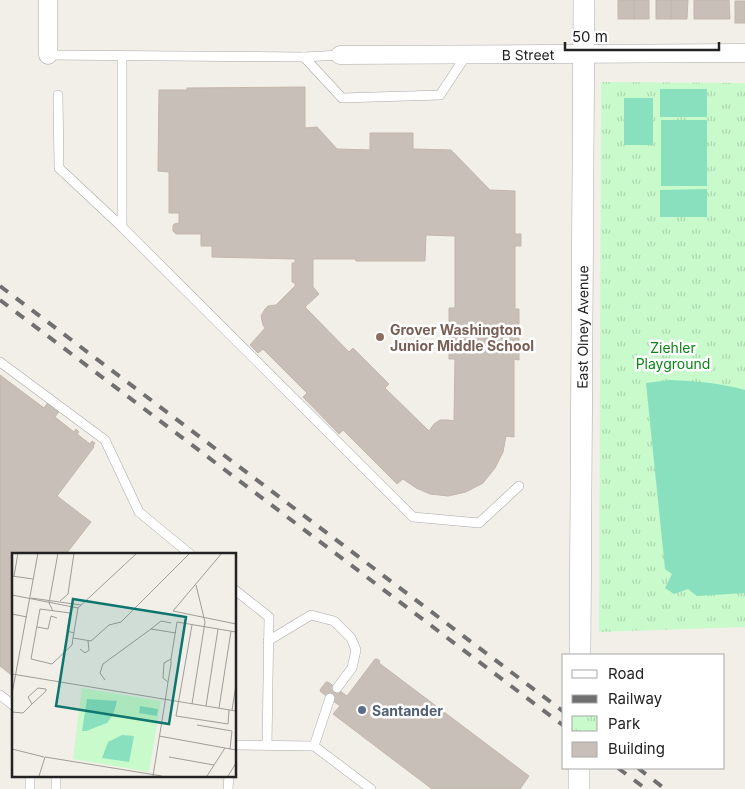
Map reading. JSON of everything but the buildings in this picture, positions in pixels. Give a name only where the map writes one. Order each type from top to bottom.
[{"type":"street","points":[[48,0],[48,54]]},
{"type":"street","name":"East Olney Avenue","points":[[580,654],[584,0]]},
{"type":"street","name":"B Street","points":[[340,55],[745,53]]},
{"type":"street","points":[[579,769],[579,789]]},
{"type":"lane","points":[[48,54],[304,57],[340,55]]},
{"type":"lane","points":[[304,57],[342,98],[440,95],[467,54]]},
{"type":"lane","points":[[122,55],[122,227]]},
{"type":"lane","points":[[58,95],[60,168],[122,227],[413,517],[479,523],[519,486]]},
{"type":"lane","points":[[0,362],[105,440],[139,512],[189,553]]},
{"type":"lane","points":[[236,591],[268,617],[267,745]]},
{"type":"lane","points":[[268,641],[311,615],[334,621],[351,638],[356,650],[352,668],[337,688]]},
{"type":"lane","points":[[0,695],[12,704]]},
{"type":"lane","points":[[314,746],[330,698]]},
{"type":"lane","points":[[236,745],[314,746],[371,789]]},
{"type":"lane","points":[[30,776],[30,789]]},
{"type":"lane","points":[[56,776],[56,789]]},
{"type":"lane","points":[[228,789],[229,776]]},
{"type":"green space","name":"Ziehler Playground","points":[[601,82],[745,83],[745,627],[599,632]]},
{"type":"green space","points":[[660,89],[707,89],[707,117],[660,117]]},
{"type":"green space","points":[[624,98],[653,98],[653,145],[624,145]]},
{"type":"green space","points":[[661,120],[707,120],[707,186],[661,186]]},
{"type":"green space","points":[[707,189],[707,217],[660,217],[660,190]]},
{"type":"green space","points":[[670,380],[708,383],[745,390],[745,593],[697,596],[688,589],[674,594],[665,588],[672,574],[665,569],[646,383]]},
{"type":"railway","points":[[0,286],[562,710]]},
{"type":"railway","points":[[0,300],[562,724]]},
{"type":"railway","points":[[619,769],[646,789]]},
{"type":"railway","points":[[639,769],[665,789]]},
{"type":"place","name":"Grover Washington Junior Middle School","points":[[380,337]]},
{"type":"place","name":"Santander","points":[[362,710]]}]
